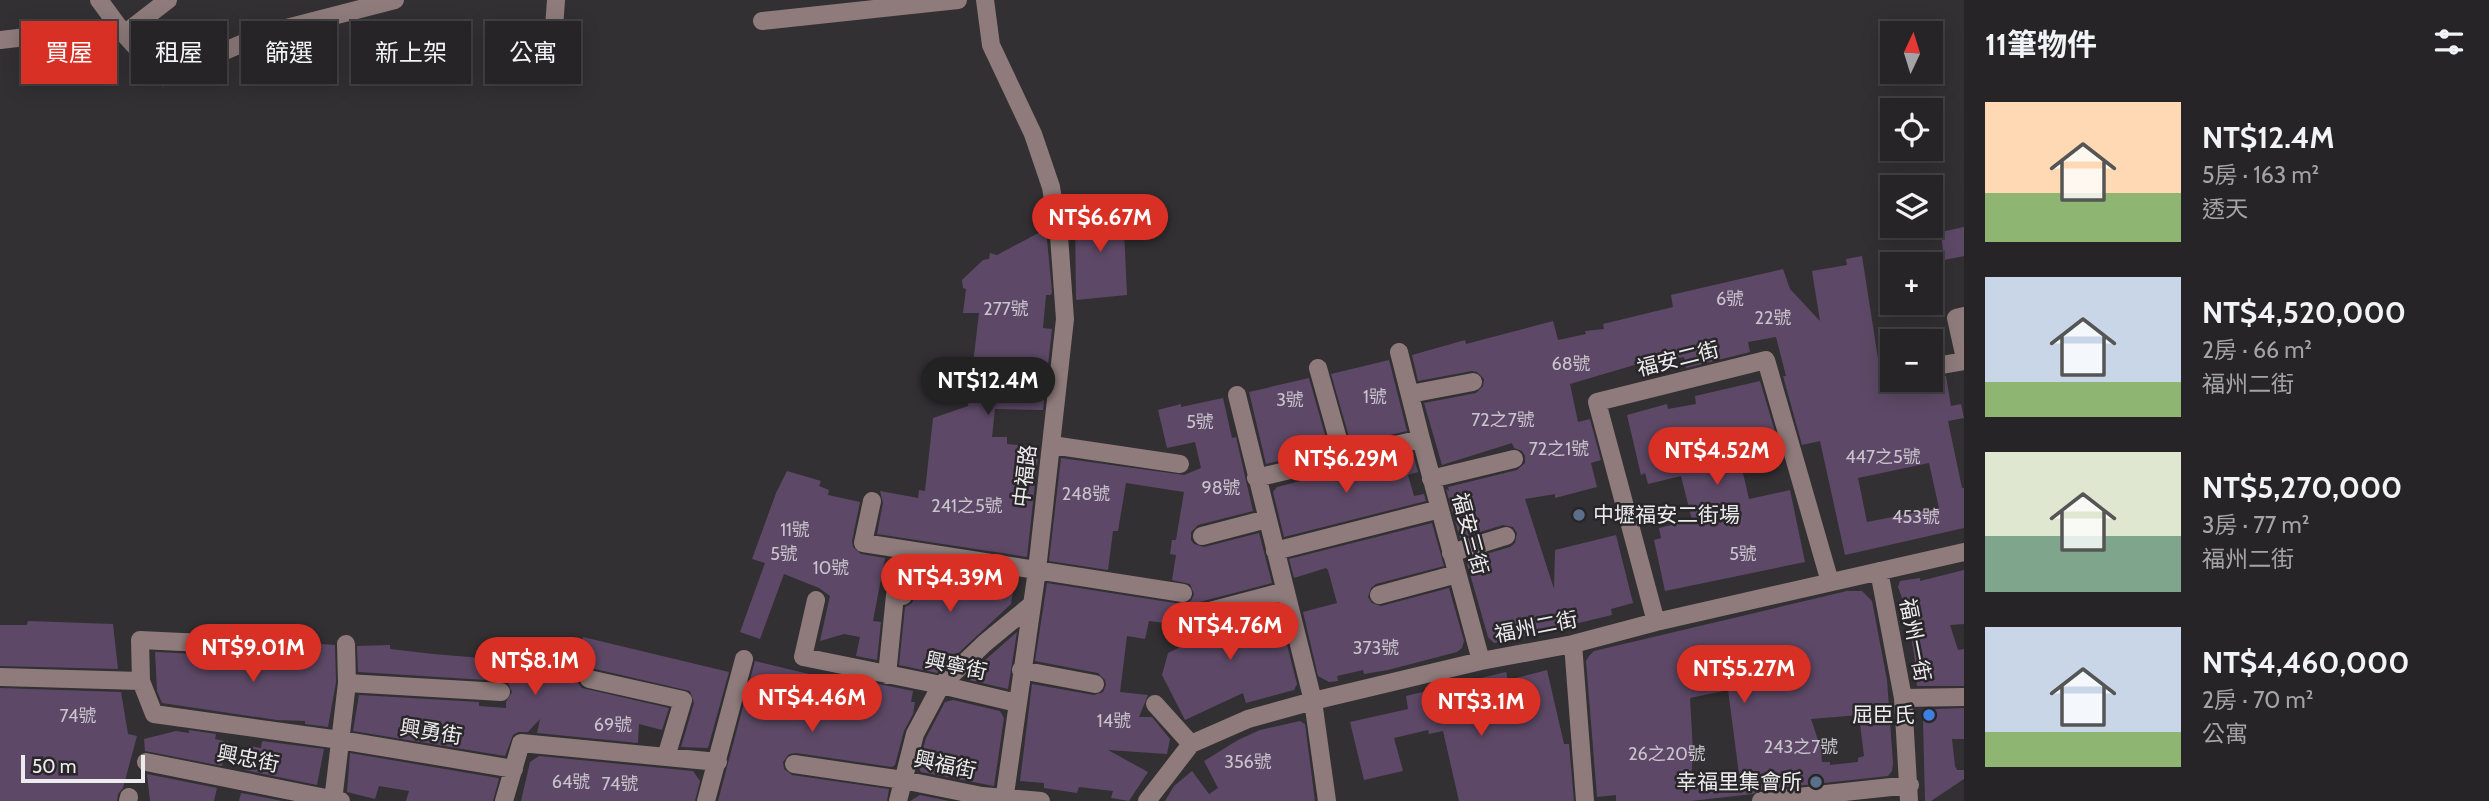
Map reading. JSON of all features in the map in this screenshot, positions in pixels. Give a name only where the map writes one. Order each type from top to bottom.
[{"type":"street","points":[[99,0],[124,34],[163,77],[267,33],[395,0]]},
{"type":"street","points":[[124,34],[168,0]]},
{"type":"street","points":[[554,21],[556,0]]},
{"type":"street","points":[[762,21],[958,0]]},
{"type":"street","name":"中福路","points":[[985,0],[991,45],[1033,134],[1051,187],[1059,236],[1065,319],[1037,569],[1004,799]]},
{"type":"street","points":[[0,40],[21,38]]},
{"type":"street","points":[[1964,316],[1956,318],[1964,354]]},
{"type":"street","name":"福安三街","points":[[1399,352],[1481,661]]},
{"type":"street","name":"福安二街","points":[[1656,622],[1597,402],[1766,360],[1830,582]]},
{"type":"street","points":[[1943,364],[1964,361]]},
{"type":"street","points":[[1318,368],[1343,457]]},
{"type":"street","points":[[1410,394],[1473,382]]},
{"type":"street","points":[[1237,396],[1313,701],[1328,801]]},
{"type":"street","points":[[1256,478],[1420,439]]},
{"type":"street","points":[[1052,444],[1180,464]]},
{"type":"street","points":[[1432,479],[1514,459]]},
{"type":"street","points":[[872,501],[863,543],[1184,593]]},
{"type":"street","points":[[1275,551],[1440,509]]},
{"type":"street","points":[[1202,536],[1266,519]]},
{"type":"street","points":[[1451,553],[1506,536]]},
{"type":"street","points":[[887,675],[895,595],[903,596],[909,550]]},
{"type":"street","name":"福州二街","points":[[1147,801],[1191,744],[1248,719],[1481,661],[1573,644],[1656,622],[1964,552]]},
{"type":"street","name":"福州一街","points":[[1879,571],[1903,698],[1910,793]]},
{"type":"street","points":[[1379,595],[1457,574]]},
{"type":"street","points":[[1176,620],[1285,591]]},
{"type":"street","name":"興寧街","points":[[816,600],[803,657],[941,685],[1017,704]]},
{"type":"street","points":[[898,801],[915,734],[941,685],[985,643],[1030,606]]},
{"type":"street","points":[[0,677],[141,681],[140,640],[264,646]]},
{"type":"street","points":[[336,801],[346,683],[346,644]]},
{"type":"street","points":[[1573,644],[1585,801]]},
{"type":"street","points":[[706,801],[744,659]]},
{"type":"street","points":[[1021,670],[1095,684]]},
{"type":"street","points":[[589,679],[683,700],[666,757]]},
{"type":"street","name":"興勇街","points":[[141,681],[154,714],[340,740],[514,769]]},
{"type":"street","points":[[346,683],[501,692]]},
{"type":"street","points":[[1903,698],[1964,697]]},
{"type":"street","points":[[1155,704],[1191,744]]},
{"type":"street","points":[[504,801],[521,743],[718,762]]},
{"type":"street","name":"興忠街","points":[[146,762],[336,801]]},
{"type":"street","name":"興福街","points":[[794,764],[903,780],[982,796],[1041,801]]},
{"type":"street","points":[[1761,801],[1910,793]]},
{"type":"building","points":[[1113,206],[1114,214],[1120,214],[1121,230],[1124,230],[1127,295],[1076,300],[1075,211]]},
{"type":"building","points":[[1964,227],[1964,256],[1944,260],[1943,232]]},
{"type":"building","points":[[1046,229],[1052,292],[1051,295],[1046,295],[1043,328],[1052,329],[1043,410],[995,409],[992,437],[1007,437],[1007,444],[1039,447],[1027,557],[877,534],[883,503],[880,491],[918,498],[919,490],[925,491],[933,418],[968,406],[979,313],[963,313],[966,289],[963,288],[962,280],[983,260],[989,259],[990,253],[997,255]]},
{"type":"building","points":[[1862,256],[1880,371],[1880,392],[1943,392],[1943,377],[1946,376],[1951,406],[1961,404],[1964,418],[1948,421],[1964,488],[1964,528],[1845,555],[1820,441],[1802,445],[1783,376],[1786,376],[1776,337],[1748,342],[1750,352],[1686,368],[1684,357],[1649,364],[1648,361],[1570,384],[1578,422],[1590,419],[1601,460],[1591,463],[1597,487],[1555,498],[1555,494],[1525,499],[1554,589],[1555,550],[1616,535],[1633,603],[1611,609],[1612,615],[1494,643],[1488,637],[1466,560],[1510,547],[1515,543],[1517,533],[1513,527],[1503,525],[1460,538],[1446,489],[1449,491],[1448,487],[1517,470],[1525,463],[1525,456],[1522,451],[1514,448],[1512,443],[1442,465],[1424,403],[1476,393],[1483,386],[1484,379],[1472,371],[1418,381],[1412,355],[1465,340],[1466,344],[1553,321],[1558,340],[1586,334],[1585,331],[1604,329],[1603,324],[1673,307],[1671,295],[1783,269],[1790,289],[1820,321],[1812,271],[1847,265],[1846,259]],"holes":[[[1929,463],[1939,508],[1867,522],[1858,478]]]},
{"type":"building","points":[[1389,360],[1407,431],[1351,444],[1331,374]]},
{"type":"building","points":[[1309,378],[1329,449],[1266,464],[1249,392]]},
{"type":"building","points":[[1760,381],[1781,452],[1740,460],[1749,499],[1790,490],[1805,562],[1665,591],[1654,540],[1661,538],[1659,528],[1692,520],[1681,476],[1648,484],[1645,473],[1641,475],[1627,415],[1667,404],[1668,409],[1696,404],[1695,396]]},
{"type":"building","points":[[1223,398],[1232,438],[1236,437],[1253,511],[1198,525],[1191,532],[1191,540],[1204,547],[1259,533],[1272,583],[1173,609],[1168,612],[1165,623],[1149,621],[1145,639],[1127,636],[1120,692],[1148,695],[1139,717],[1152,717],[1170,739],[1167,754],[1108,750],[1148,772],[1129,801],[1111,798],[1113,791],[1079,787],[1077,793],[1044,788],[1044,783],[1020,781],[1032,684],[1094,695],[1103,692],[1106,685],[1098,673],[1035,661],[1047,583],[1181,604],[1191,601],[1194,594],[1190,584],[1172,580],[1176,555],[1170,554],[1172,540],[1176,540],[1184,492],[1126,483],[1118,531],[1113,531],[1108,570],[1049,561],[1061,458],[1184,475],[1201,468],[1195,442],[1167,448],[1158,410]]},
{"type":"building","points":[[1404,455],[1414,458],[1418,472],[1408,475],[1414,496],[1424,494],[1426,501],[1284,537],[1273,492],[1277,487]]},
{"type":"building","points":[[787,471],[821,481],[819,486],[829,490],[828,495],[860,502],[853,547],[861,554],[885,558],[873,621],[881,622],[877,660],[856,656],[860,637],[844,634],[820,641],[830,596],[819,588],[784,574],[760,639],[740,632],[765,563],[752,559]]},
{"type":"building","points":[[1432,523],[1444,566],[1376,584],[1371,588],[1368,597],[1372,603],[1381,606],[1449,588],[1464,641],[1462,648],[1457,652],[1388,670],[1364,674],[1363,670],[1337,676],[1338,681],[1329,682],[1318,676],[1303,612],[1337,603],[1326,568],[1294,578],[1289,559]]},
{"type":"building","points":[[919,563],[1015,578],[1011,604],[937,673],[899,665],[905,607],[912,603],[914,598]]},
{"type":"building","points":[[1964,570],[1964,624],[1950,625],[1958,650],[1964,649],[1964,686],[1917,686],[1907,611],[1898,587],[1900,581],[1920,578],[1920,581]]},
{"type":"building","points":[[1847,591],[1862,591],[1872,601],[1887,680],[1892,771],[1888,776],[1760,790],[1753,794],[1691,801],[1616,801],[1616,795],[1597,797],[1586,661],[1594,651]],"holes":[[[1728,690],[1739,774],[1691,780],[1693,751],[1690,698]],[[1859,715],[1864,756],[1858,758],[1858,762],[1830,765],[1830,762],[1822,762],[1821,749],[1811,719]]]},
{"type":"building","points":[[1277,605],[1297,684],[1294,690],[1246,703],[1243,693],[1185,720],[1162,675],[1168,653],[1184,645],[1180,631]]},
{"type":"building","points":[[28,621],[113,624],[118,669],[0,666],[0,625],[27,625]]},
{"type":"building","points":[[1017,632],[1008,689],[969,680],[967,676]]},
{"type":"building","points":[[583,637],[729,672],[708,748],[681,747],[694,703],[690,691],[591,668],[585,668],[578,676],[578,683],[582,688],[669,708],[662,730],[639,724],[638,743],[537,733],[540,719],[528,732],[513,735],[505,756],[353,731],[359,695],[479,702],[479,706],[506,708],[506,702],[512,692],[508,683],[502,681],[358,672],[357,646],[390,645],[390,649],[433,654],[513,658],[512,647],[580,654]]},
{"type":"building","points":[[307,643],[335,645],[336,682],[328,727],[305,724],[305,721],[277,720],[162,703],[157,691],[155,652],[263,657],[272,653],[307,653]]},
{"type":"building","points":[[755,661],[809,674],[834,675],[913,691],[913,714],[904,731],[895,765],[892,767],[796,753],[789,754],[783,762],[784,769],[792,775],[889,789],[887,801],[718,801]]},
{"type":"building","points":[[1547,670],[1564,744],[1569,744],[1574,801],[1459,801],[1443,731],[1429,734],[1428,730],[1394,738],[1403,771],[1364,780],[1350,722],[1408,709],[1406,696],[1506,672],[1508,680]]},
{"type":"building","points":[[0,688],[121,692],[128,734],[137,736],[117,801],[0,801]]},
{"type":"building","points":[[953,700],[1000,711],[1004,718],[994,786],[921,772],[918,767],[926,738],[945,702]]},
{"type":"building","points":[[1964,708],[1964,739],[1952,739],[1955,766],[1957,770],[1964,770],[1964,779],[1931,801],[1925,801],[1923,721],[1936,709]]},
{"type":"building","points":[[1300,721],[1305,724],[1315,801],[1165,801],[1174,786],[1192,771],[1209,794],[1218,788],[1204,761],[1260,730]]},
{"type":"building","points":[[189,730],[216,734],[215,739],[228,742],[222,766],[145,751],[144,739],[176,731],[189,733]]},
{"type":"building","points":[[262,741],[324,749],[317,785],[245,770],[250,746],[261,748]]},
{"type":"building","points":[[350,753],[499,779],[493,801],[406,801],[409,791],[379,786],[375,799],[347,792]]},
{"type":"building","points":[[539,756],[693,771],[700,781],[695,801],[521,801],[530,762]]},
{"type":"building","points":[[147,774],[217,788],[214,801],[150,801]]},
{"type":"building","points":[[241,793],[283,801],[239,801]]},
{"type":"building","points":[[920,795],[949,801],[910,801]]},
{"type":"place","name":"中壢福安二街場","points":[[1579,515]]},
{"type":"place","name":"屈臣氏","points":[[1929,715]]},
{"type":"place","name":"幸福里集會所","points":[[1816,782]]}]
